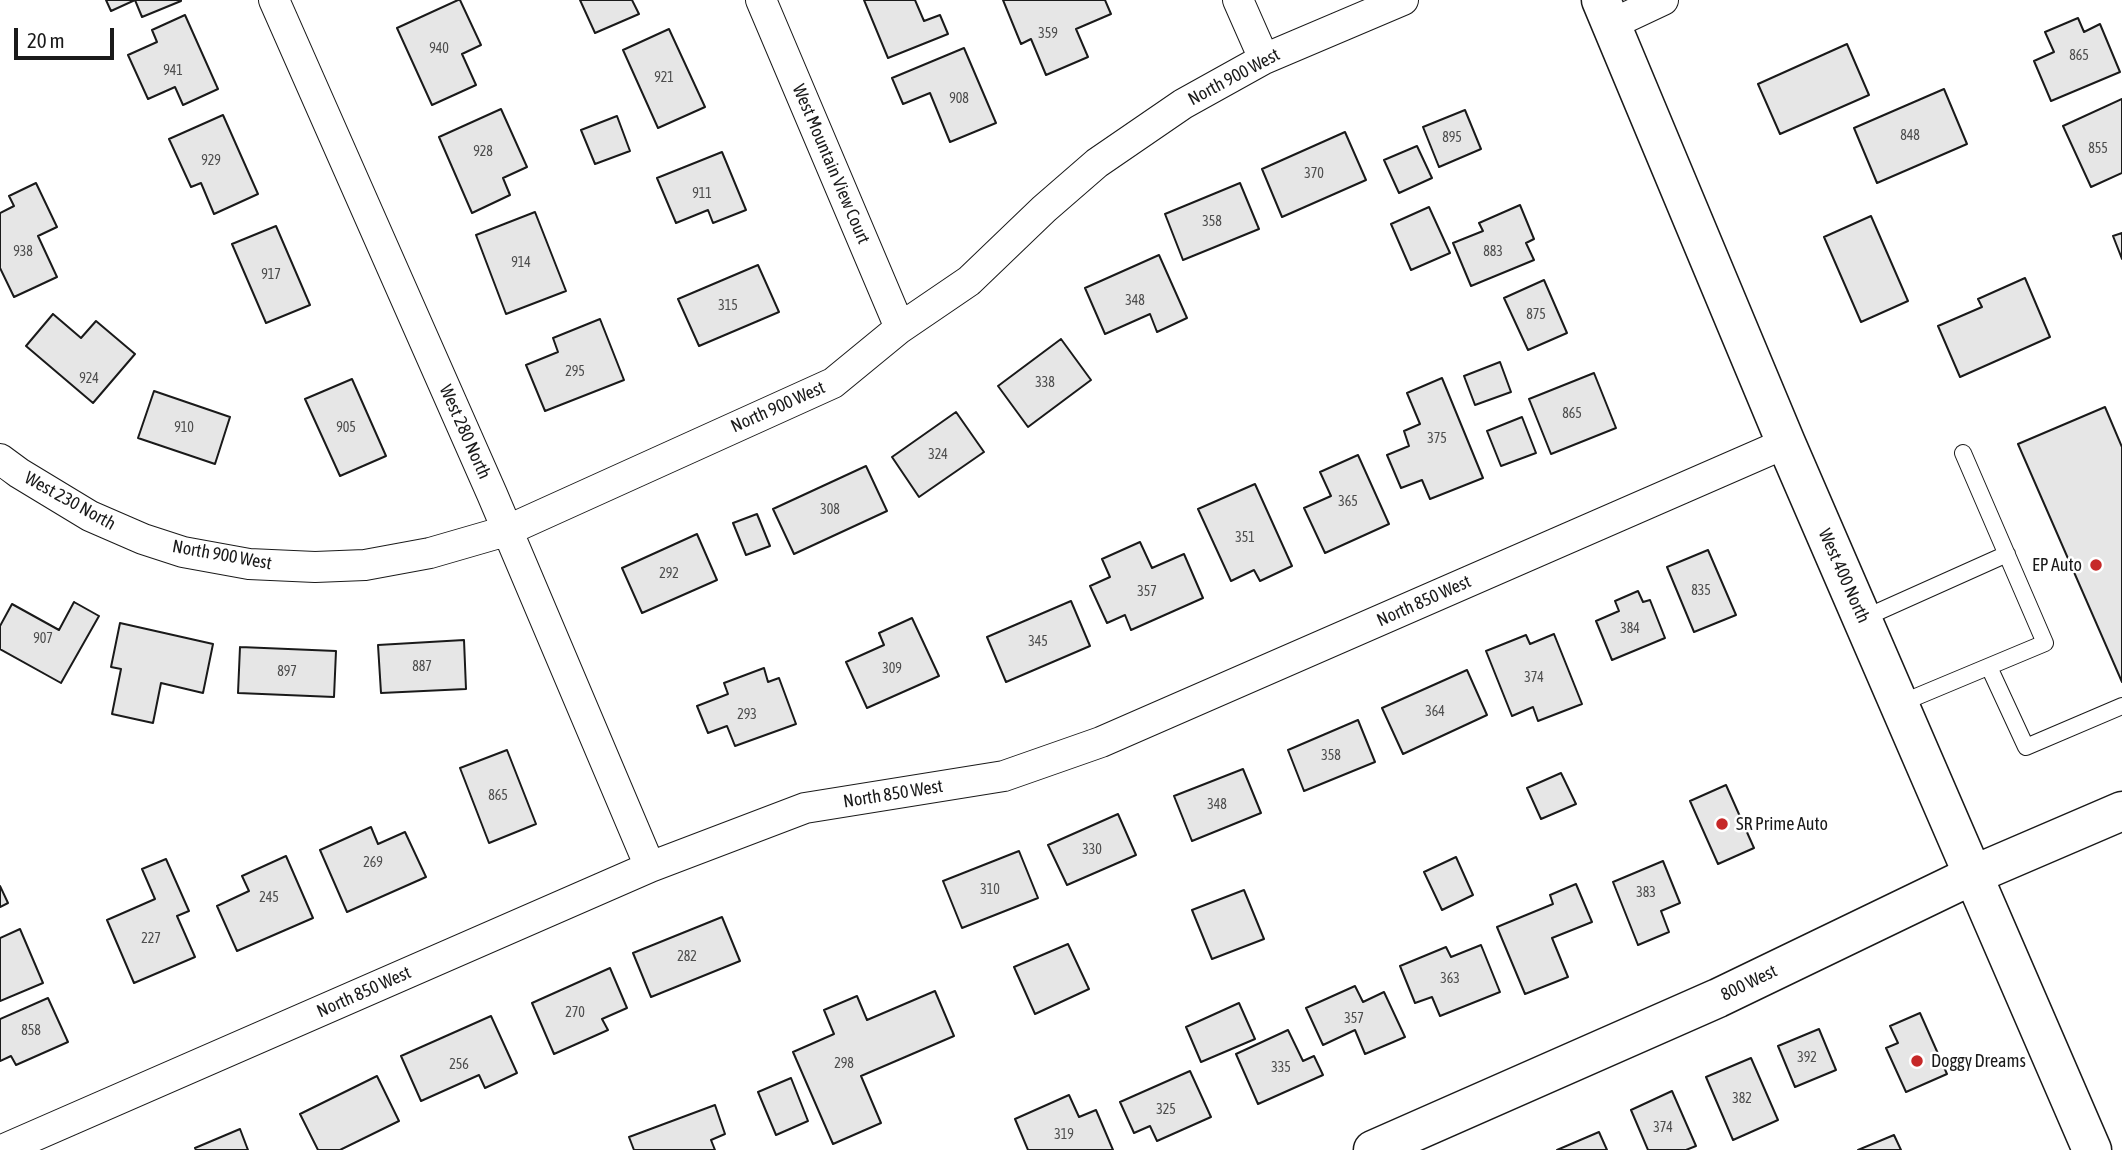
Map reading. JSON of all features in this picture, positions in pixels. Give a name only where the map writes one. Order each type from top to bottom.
[{"type":"main road","name":"West 400 North","points":[[1607,12],[1786,443],[2092,1150]]},
{"type":"main road","name":"800 West","points":[[1373,1150],[1718,998],[1973,875],[2122,811]]},
{"type":"street","name":"West 280 North","points":[[274,0],[650,867]]},
{"type":"street","name":"West Mountain View Court","points":[[761,0],[900,328]]},
{"type":"street","points":[[1238,0],[1264,59]]},
{"type":"street","name":"North 900 West","points":[[143,538],[183,552],[248,564],[316,568],[365,565],[430,553],[506,530],[833,383],[900,328],[969,281],[1044,209],[1097,163],[1183,104],[1264,59],[1403,0]]},
{"type":"street","points":[[1607,12],[1662,0]]},
{"type":"street","name":"North 850 West","points":[[2,1150],[650,867],[806,808],[1003,776],[1101,742],[1786,443]]},
{"type":"street","name":"West 230 North","points":[[0,459],[90,516],[143,538]]},
{"type":"lane","points":[[1899,705],[2045,643],[1963,453]]},
{"type":"lane","points":[[1863,619],[2007,554]]},
{"type":"lane","points":[[1989,667],[2026,747],[2122,706]]},
{"type":"building","points":[[106,0],[135,0],[111,11]]},
{"type":"building","points":[[135,0],[181,0],[181,1],[142,17]]},
{"type":"building","points":[[458,0],[481,45],[462,54],[476,85],[432,105],[397,28]]},
{"type":"building","points":[[580,0],[632,0],[639,14],[595,33]]},
{"type":"building","points":[[864,0],[915,0],[924,21],[940,15],[948,34],[888,58]]},
{"type":"building","points":[[1003,0],[1105,0],[1111,14],[1076,29],[1088,57],[1046,75],[1031,39],[1021,44]]},
{"type":"building","points":[[185,15],[218,89],[183,105],[175,87],[148,99],[128,55],[157,42],[152,30]]},
{"type":"building","points":[[2078,18],[2084,32],[2100,24],[2120,72],[2051,101],[2034,61],[2054,52],[2045,32]]},
{"type":"building","points":[[669,29],[705,107],[658,128],[623,50]]},
{"type":"building","points":[[1847,44],[1869,95],[1780,134],[1758,84]]},
{"type":"building","points":[[964,48],[996,123],[950,142],[930,93],[903,104],[892,78]]},
{"type":"building","points":[[1944,89],[1967,144],[1877,183],[1854,128]]},
{"type":"building","points":[[2122,99],[2122,173],[2091,187],[2063,126]]},
{"type":"building","points":[[501,109],[527,167],[503,178],[510,195],[472,213],[439,137]]},
{"type":"building","points":[[1465,110],[1481,149],[1439,167],[1423,127]]},
{"type":"building","points":[[223,115],[258,194],[214,214],[201,183],[191,187],[169,139]]},
{"type":"building","points":[[617,116],[630,151],[595,164],[581,130]]},
{"type":"building","points":[[1345,132],[1366,180],[1282,217],[1262,169]]},
{"type":"building","points":[[1417,146],[1432,178],[1399,193],[1384,160]]},
{"type":"building","points":[[722,152],[746,210],[713,223],[708,210],[676,223],[657,178]]},
{"type":"building","points":[[36,183],[57,227],[38,236],[57,277],[14,297],[0,268],[0,213],[14,206],[9,196]]},
{"type":"building","points":[[1240,183],[1259,229],[1183,260],[1165,214]]},
{"type":"building","points":[[1520,205],[1534,239],[1526,243],[1534,260],[1471,286],[1453,243],[1483,231],[1479,223]]},
{"type":"building","points":[[1429,207],[1450,253],[1411,270],[1391,224]]},
{"type":"building","points":[[535,212],[566,291],[506,314],[476,235]]},
{"type":"building","points":[[1871,216],[1908,301],[1861,322],[1824,237]]},
{"type":"building","points":[[276,226],[310,305],[266,323],[232,244]]},
{"type":"building","points":[[2122,233],[2122,259],[2113,236]]},
{"type":"building","points":[[1159,255],[1187,318],[1157,332],[1150,314],[1105,334],[1085,288]]},
{"type":"building","points":[[758,265],[779,312],[699,346],[678,299]]},
{"type":"building","points":[[2025,278],[2050,337],[1960,377],[1938,326],[1982,307],[1978,299]]},
{"type":"building","points":[[1544,280],[1567,333],[1528,350],[1504,298]]},
{"type":"building","points":[[53,314],[81,338],[96,321],[135,354],[93,403],[26,346]]},
{"type":"building","points":[[600,319],[624,380],[545,411],[526,365],[558,352],[553,338]]},
{"type":"building","points":[[1061,339],[1091,380],[1028,427],[998,386]]},
{"type":"building","points":[[1500,362],[1511,392],[1475,405],[1464,376]]},
{"type":"building","points":[[1594,373],[1616,428],[1551,454],[1529,399]]},
{"type":"building","points":[[1442,378],[1483,478],[1430,499],[1422,480],[1401,488],[1387,455],[1409,446],[1404,431],[1420,424],[1407,393]]},
{"type":"building","points":[[352,379],[386,456],[340,476],[305,399]]},
{"type":"building","points":[[154,391],[230,417],[215,464],[138,438]]},
{"type":"building","name":"EP Auto","points":[[2105,407],[2122,447],[2122,682],[2018,444]]},
{"type":"building","points":[[956,412],[984,452],[919,497],[892,457]]},
{"type":"building","points":[[1522,417],[1536,453],[1501,466],[1487,431]]},
{"type":"building","points":[[1358,455],[1389,524],[1325,553],[1304,508],[1331,496],[1320,472]]},
{"type":"building","points":[[866,466],[887,511],[794,554],[773,509]]},
{"type":"building","points":[[1255,484],[1292,566],[1260,581],[1254,570],[1231,581],[1198,509]]},
{"type":"building","points":[[757,514],[770,546],[746,555],[733,523]]},
{"type":"building","points":[[697,534],[717,580],[642,613],[622,568]]},
{"type":"building","points":[[1140,542],[1152,568],[1184,554],[1203,598],[1131,630],[1125,615],[1107,623],[1090,586],[1110,577],[1102,559]]},
{"type":"building","points":[[1708,550],[1736,615],[1694,632],[1667,567]]},
{"type":"building","points":[[1638,591],[1643,602],[1650,600],[1665,638],[1612,660],[1596,621],[1619,611],[1615,601]]},
{"type":"building","points":[[1071,601],[1090,646],[1006,682],[987,637]]},
{"type":"building","points":[[74,602],[99,616],[61,683],[0,649],[0,626],[12,604],[59,630]]},
{"type":"building","points":[[912,618],[939,676],[867,708],[846,662],[884,645],[879,633]]},
{"type":"building","points":[[120,623],[213,644],[203,693],[161,683],[153,723],[112,714],[121,669],[111,667]]},
{"type":"building","points":[[1554,634],[1582,704],[1538,721],[1533,707],[1512,716],[1486,651],[1526,635],[1530,644]]},
{"type":"building","points":[[464,640],[466,689],[381,693],[378,645]]},
{"type":"building","points":[[240,647],[336,651],[334,697],[238,693]]},
{"type":"building","points":[[764,668],[768,682],[779,678],[796,724],[735,746],[727,726],[708,733],[697,706],[728,694],[724,683]]},
{"type":"building","points":[[1467,670],[1487,715],[1403,754],[1382,708]]},
{"type":"building","points":[[1358,720],[1375,762],[1304,791],[1288,750]]},
{"type":"building","points":[[507,750],[536,824],[489,843],[460,768]]},
{"type":"building","points":[[1243,769],[1261,813],[1192,841],[1174,796]]},
{"type":"building","points":[[1561,773],[1576,804],[1541,819],[1527,788]]},
{"type":"building","name":"SR Prime Auto","points":[[1726,785],[1754,848],[1718,864],[1690,801]]},
{"type":"building","points":[[1118,814],[1136,855],[1067,885],[1048,845]]},
{"type":"building","points":[[371,827],[378,844],[405,832],[426,877],[347,912],[320,850]]},
{"type":"building","points":[[1019,851],[1038,898],[962,928],[943,881]]},
{"type":"building","points":[[286,856],[313,918],[237,951],[217,906],[249,891],[242,876]]},
{"type":"building","points":[[1456,857],[1473,895],[1442,910],[1424,872]]},
{"type":"building","points":[[166,859],[189,911],[177,916],[195,957],[134,983],[107,920],[155,899],[142,869]]},
{"type":"building","points":[[1663,861],[1680,903],[1661,911],[1669,932],[1638,945],[1613,882]]},
{"type":"building","points":[[1576,884],[1592,922],[1552,938],[1568,977],[1525,994],[1497,927],[1553,904],[1550,895]]},
{"type":"building","points":[[0,886],[8,903],[0,907]]},
{"type":"building","points":[[1244,890],[1264,939],[1212,959],[1192,910]]},
{"type":"building","points":[[722,917],[740,961],[651,997],[633,953]]},
{"type":"building","points":[[20,929],[43,983],[0,1001],[0,938]]},
{"type":"building","points":[[1068,944],[1089,989],[1035,1014],[1014,967]]},
{"type":"building","points":[[1481,945],[1500,992],[1440,1016],[1432,997],[1415,1003],[1400,966],[1446,947],[1451,957]]},
{"type":"building","points":[[610,968],[627,1008],[602,1019],[608,1030],[554,1054],[532,1003]]},
{"type":"building","points":[[1355,986],[1363,1002],[1384,992],[1405,1037],[1365,1054],[1355,1030],[1323,1045],[1306,1008]]},
{"type":"building","points":[[935,991],[954,1036],[861,1076],[881,1123],[833,1144],[793,1052],[834,1034],[824,1010],[857,996],[867,1020]]},
{"type":"building","points":[[48,998],[68,1042],[16,1065],[11,1056],[0,1061],[0,1019]]},
{"type":"building","points":[[1239,1003],[1255,1039],[1201,1062],[1186,1027]]},
{"type":"building","name":"Doggy Dreams","points":[[1920,1013],[1947,1074],[1906,1092],[1886,1048],[1898,1043],[1890,1026]]},
{"type":"building","points":[[491,1016],[517,1073],[485,1088],[479,1075],[421,1101],[401,1056]]},
{"type":"building","points":[[1819,1029],[1836,1070],[1795,1087],[1778,1046]]},
{"type":"building","points":[[1288,1030],[1303,1061],[1314,1056],[1323,1075],[1258,1104],[1236,1054]]},
{"type":"building","points":[[1751,1058],[1778,1120],[1733,1140],[1706,1077]]},
{"type":"building","points":[[1190,1071],[1211,1117],[1157,1141],[1150,1126],[1134,1133],[1120,1102]]},
{"type":"building","points":[[377,1076],[399,1121],[340,1150],[318,1150],[300,1114]]},
{"type":"building","points":[[791,1078],[808,1121],[776,1135],[758,1092]]},
{"type":"building","points":[[1672,1091],[1696,1146],[1686,1150],[1648,1150],[1631,1110]]},
{"type":"building","points":[[1069,1095],[1079,1117],[1096,1110],[1113,1150],[1028,1150],[1015,1119]]},
{"type":"building","points":[[715,1105],[725,1134],[711,1140],[715,1150],[634,1150],[629,1137]]},
{"type":"building","points":[[240,1129],[248,1150],[195,1148]]},
{"type":"building","points":[[1599,1132],[1607,1150],[1557,1150]]},
{"type":"building","points":[[1894,1135],[1901,1150],[1858,1150]]},
{"type":"place","name":"EP Auto","points":[[2096,565]]},
{"type":"place","name":"SR Prime Auto","points":[[1722,824]]},
{"type":"place","name":"Doggy Dreams","points":[[1917,1061]]}]
